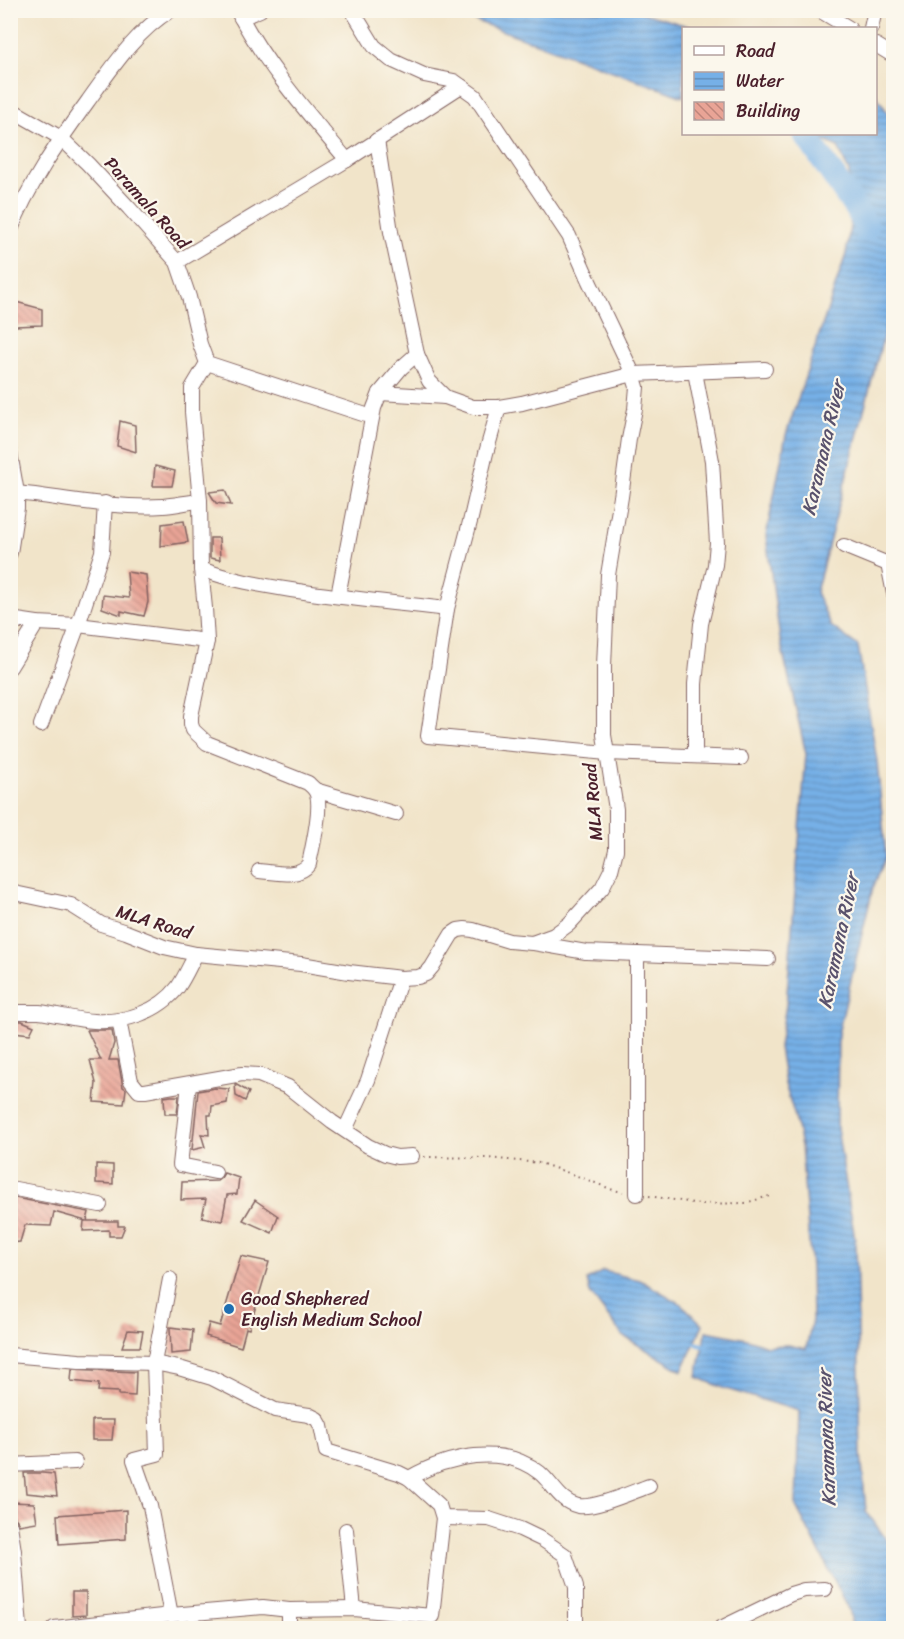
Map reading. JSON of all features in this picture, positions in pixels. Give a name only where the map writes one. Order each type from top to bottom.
[{"type":"street","points":[[10,232],[18,212],[61,138],[106,75],[138,37],[171,10]]},
{"type":"street","points":[[260,10],[239,14],[253,41],[284,85],[346,160]]},
{"type":"street","points":[[177,262],[346,160],[461,86],[454,81],[424,75],[391,60],[374,46],[352,10]]},
{"type":"street","points":[[819,10],[847,27]]},
{"type":"street","points":[[872,27],[875,10]]},
{"type":"street","points":[[877,46],[894,56]]},
{"type":"street","name":"MLA Road","points":[[10,892],[71,905],[101,924],[164,947],[196,954],[301,964],[401,978],[426,974],[452,934],[458,930],[473,930],[508,941],[532,943],[554,935],[569,924],[602,888],[612,870],[616,850],[616,809],[604,735],[608,574],[635,409],[636,387],[633,374],[569,236],[475,96],[461,86]]},
{"type":"street","name":"Paramala Road","points":[[10,109],[61,138],[123,200],[177,262],[207,363]]},
{"type":"street","points":[[377,140],[391,232],[417,354],[429,381],[445,397]]},
{"type":"street","points":[[338,596],[372,417],[380,393],[401,368],[417,354]]},
{"type":"street","points":[[259,871],[296,873],[306,868],[309,864],[318,815],[318,799],[315,790],[308,783],[207,743],[193,730],[191,724],[207,640],[192,388],[207,363],[372,417]]},
{"type":"street","points":[[380,393],[445,397],[473,407],[499,407],[633,374],[765,369]]},
{"type":"street","points":[[695,372],[712,461],[717,543],[715,565],[701,624],[695,684],[695,756]]},
{"type":"street","points":[[499,407],[447,609],[428,736],[607,753],[741,758]]},
{"type":"street","points":[[10,453],[17,492],[17,508],[10,553]]},
{"type":"street","points":[[17,492],[105,503],[163,506],[200,501]]},
{"type":"street","points":[[41,725],[102,552],[105,503]]},
{"type":"street","points":[[844,546],[888,564],[894,594]]},
{"type":"street","points":[[201,569],[225,578],[338,596],[447,609]]},
{"type":"street","points":[[10,619],[207,640]]},
{"type":"street","points":[[10,667],[37,623]]},
{"type":"street","points":[[315,790],[396,814]]},
{"type":"street","points":[[532,943],[586,952],[768,959]]},
{"type":"street","points":[[10,1012],[40,1012],[95,1021],[128,1018],[152,1009],[167,999],[178,988],[196,954]]},
{"type":"street","points":[[637,954],[637,1194]]},
{"type":"street","points":[[345,1130],[368,1080],[401,978]]},
{"type":"street","points":[[119,1020],[131,1081],[139,1090],[242,1074],[259,1075],[288,1087],[353,1137],[385,1154],[397,1157],[412,1156]]},
{"type":"street","points":[[189,1084],[180,1165],[215,1172]]},
{"type":"street","points":[[10,1188],[100,1205]]},
{"type":"street","points":[[170,1280],[154,1363],[157,1454],[135,1460],[150,1506],[171,1615]]},
{"type":"street","points":[[10,1355],[79,1362],[154,1363],[212,1378],[275,1410],[309,1415],[317,1419],[321,1426],[326,1451],[399,1473],[439,1505],[443,1518],[432,1616],[354,1609],[263,1608],[171,1615],[54,1629]]},
{"type":"street","points":[[409,1479],[428,1468],[444,1463],[470,1456],[494,1456],[511,1458],[523,1463],[540,1474],[566,1501],[577,1506],[591,1506],[649,1486]]},
{"type":"street","points":[[10,1465],[75,1462]]},
{"type":"street","points":[[443,1518],[489,1519],[520,1529],[543,1540],[565,1555],[576,1587],[576,1629]]},
{"type":"street","points":[[10,1526],[20,1629]]},
{"type":"street","points":[[346,1530],[354,1609]]},
{"type":"street","points":[[721,1629],[791,1594],[804,1590],[825,1589]]},
{"type":"street","points":[[289,1610],[289,1629]]},
{"type":"path","points":[[412,1156],[487,1158],[540,1163],[613,1190],[700,1204],[745,1203],[773,1195]]},
{"type":"water","points":[[460,11],[637,11],[691,27],[682,27],[682,97],[476,21]]},
{"type":"water","points":[[877,97],[893,121],[893,308],[816,592],[831,626],[858,646],[877,761],[886,857],[873,888],[838,1034],[837,1128],[856,1246],[861,1453],[866,1511],[893,1549],[894,1628],[852,1628],[850,1611],[796,1506],[799,1411],[723,1388],[697,1377],[706,1331],[747,1339],[767,1346],[788,1345],[806,1349],[812,1320],[811,1268],[801,1146],[785,1084],[779,1047],[786,1005],[806,754],[780,639],[766,536],[786,435],[846,254],[852,212],[849,172],[838,147],[812,135],[877,135]]},
{"type":"water","points":[[603,1271],[640,1280],[680,1303],[703,1325],[682,1371],[623,1336],[590,1293],[587,1280]]},
{"type":"building","points":[[16,302],[42,309],[42,325],[14,326]]},
{"type":"building","points":[[120,421],[135,425],[136,452],[117,446]]},
{"type":"building","points":[[155,466],[175,471],[172,486],[153,486]]},
{"type":"building","points":[[225,490],[231,505],[216,503],[209,492]]},
{"type":"building","points":[[184,521],[188,542],[161,546],[162,524]]},
{"type":"building","points":[[210,538],[219,538],[220,560],[210,558]]},
{"type":"building","points":[[127,572],[146,575],[148,602],[144,616],[121,611],[121,615],[102,608],[103,595],[129,598]]},
{"type":"building","points":[[17,1021],[34,1026],[30,1034],[14,1032]]},
{"type":"building","points":[[87,1030],[112,1030],[114,1043],[109,1060],[118,1060],[123,1087],[126,1089],[124,1104],[94,1102],[96,1083],[90,1060],[101,1060]]},
{"type":"building","points":[[235,1084],[249,1092],[245,1101],[236,1096]]},
{"type":"building","points":[[215,1088],[229,1089],[227,1103],[212,1106],[211,1115],[208,1115],[209,1135],[201,1134],[205,1147],[192,1150],[198,1091]]},
{"type":"building","points":[[179,1096],[177,1114],[165,1114],[164,1097]]},
{"type":"building","points":[[96,1164],[113,1165],[113,1184],[96,1183]]},
{"type":"building","points":[[224,1173],[239,1178],[237,1194],[227,1195],[222,1221],[202,1217],[206,1199],[181,1200],[182,1182],[217,1181]]},
{"type":"building","points":[[10,1197],[89,1212],[87,1221],[118,1221],[118,1226],[125,1226],[121,1236],[109,1236],[109,1230],[83,1231],[84,1221],[86,1221],[54,1212],[51,1226],[25,1225],[20,1242],[11,1243]]},
{"type":"building","points":[[255,1200],[278,1216],[272,1233],[243,1220]]},
{"type":"building","points":[[241,1256],[269,1262],[249,1329],[246,1328],[241,1347],[206,1336],[209,1323],[220,1326]]},
{"type":"building","points":[[170,1327],[193,1330],[191,1352],[171,1354]]},
{"type":"building","points":[[128,1330],[143,1331],[140,1347],[122,1347]]},
{"type":"building","points":[[72,1369],[136,1372],[135,1396],[119,1395],[119,1392],[98,1391],[99,1384],[71,1381]]},
{"type":"building","points":[[92,1420],[114,1420],[112,1440],[92,1440]]},
{"type":"building","points":[[24,1473],[54,1474],[57,1496],[26,1493]]},
{"type":"building","points":[[11,1502],[34,1503],[37,1522],[19,1525]]},
{"type":"building","points":[[126,1510],[126,1539],[59,1544],[57,1515]]},
{"type":"building","points":[[72,1592],[86,1592],[86,1615],[72,1616]]},
{"type":"waterway","name":"Karamana River","points":[[806,135],[866,224],[866,229]]},
{"type":"waterway","points":[[691,1342],[707,1346]]},
{"type":"place","name":"Good Shephered English Medium School","points":[[229,1309]]}]
